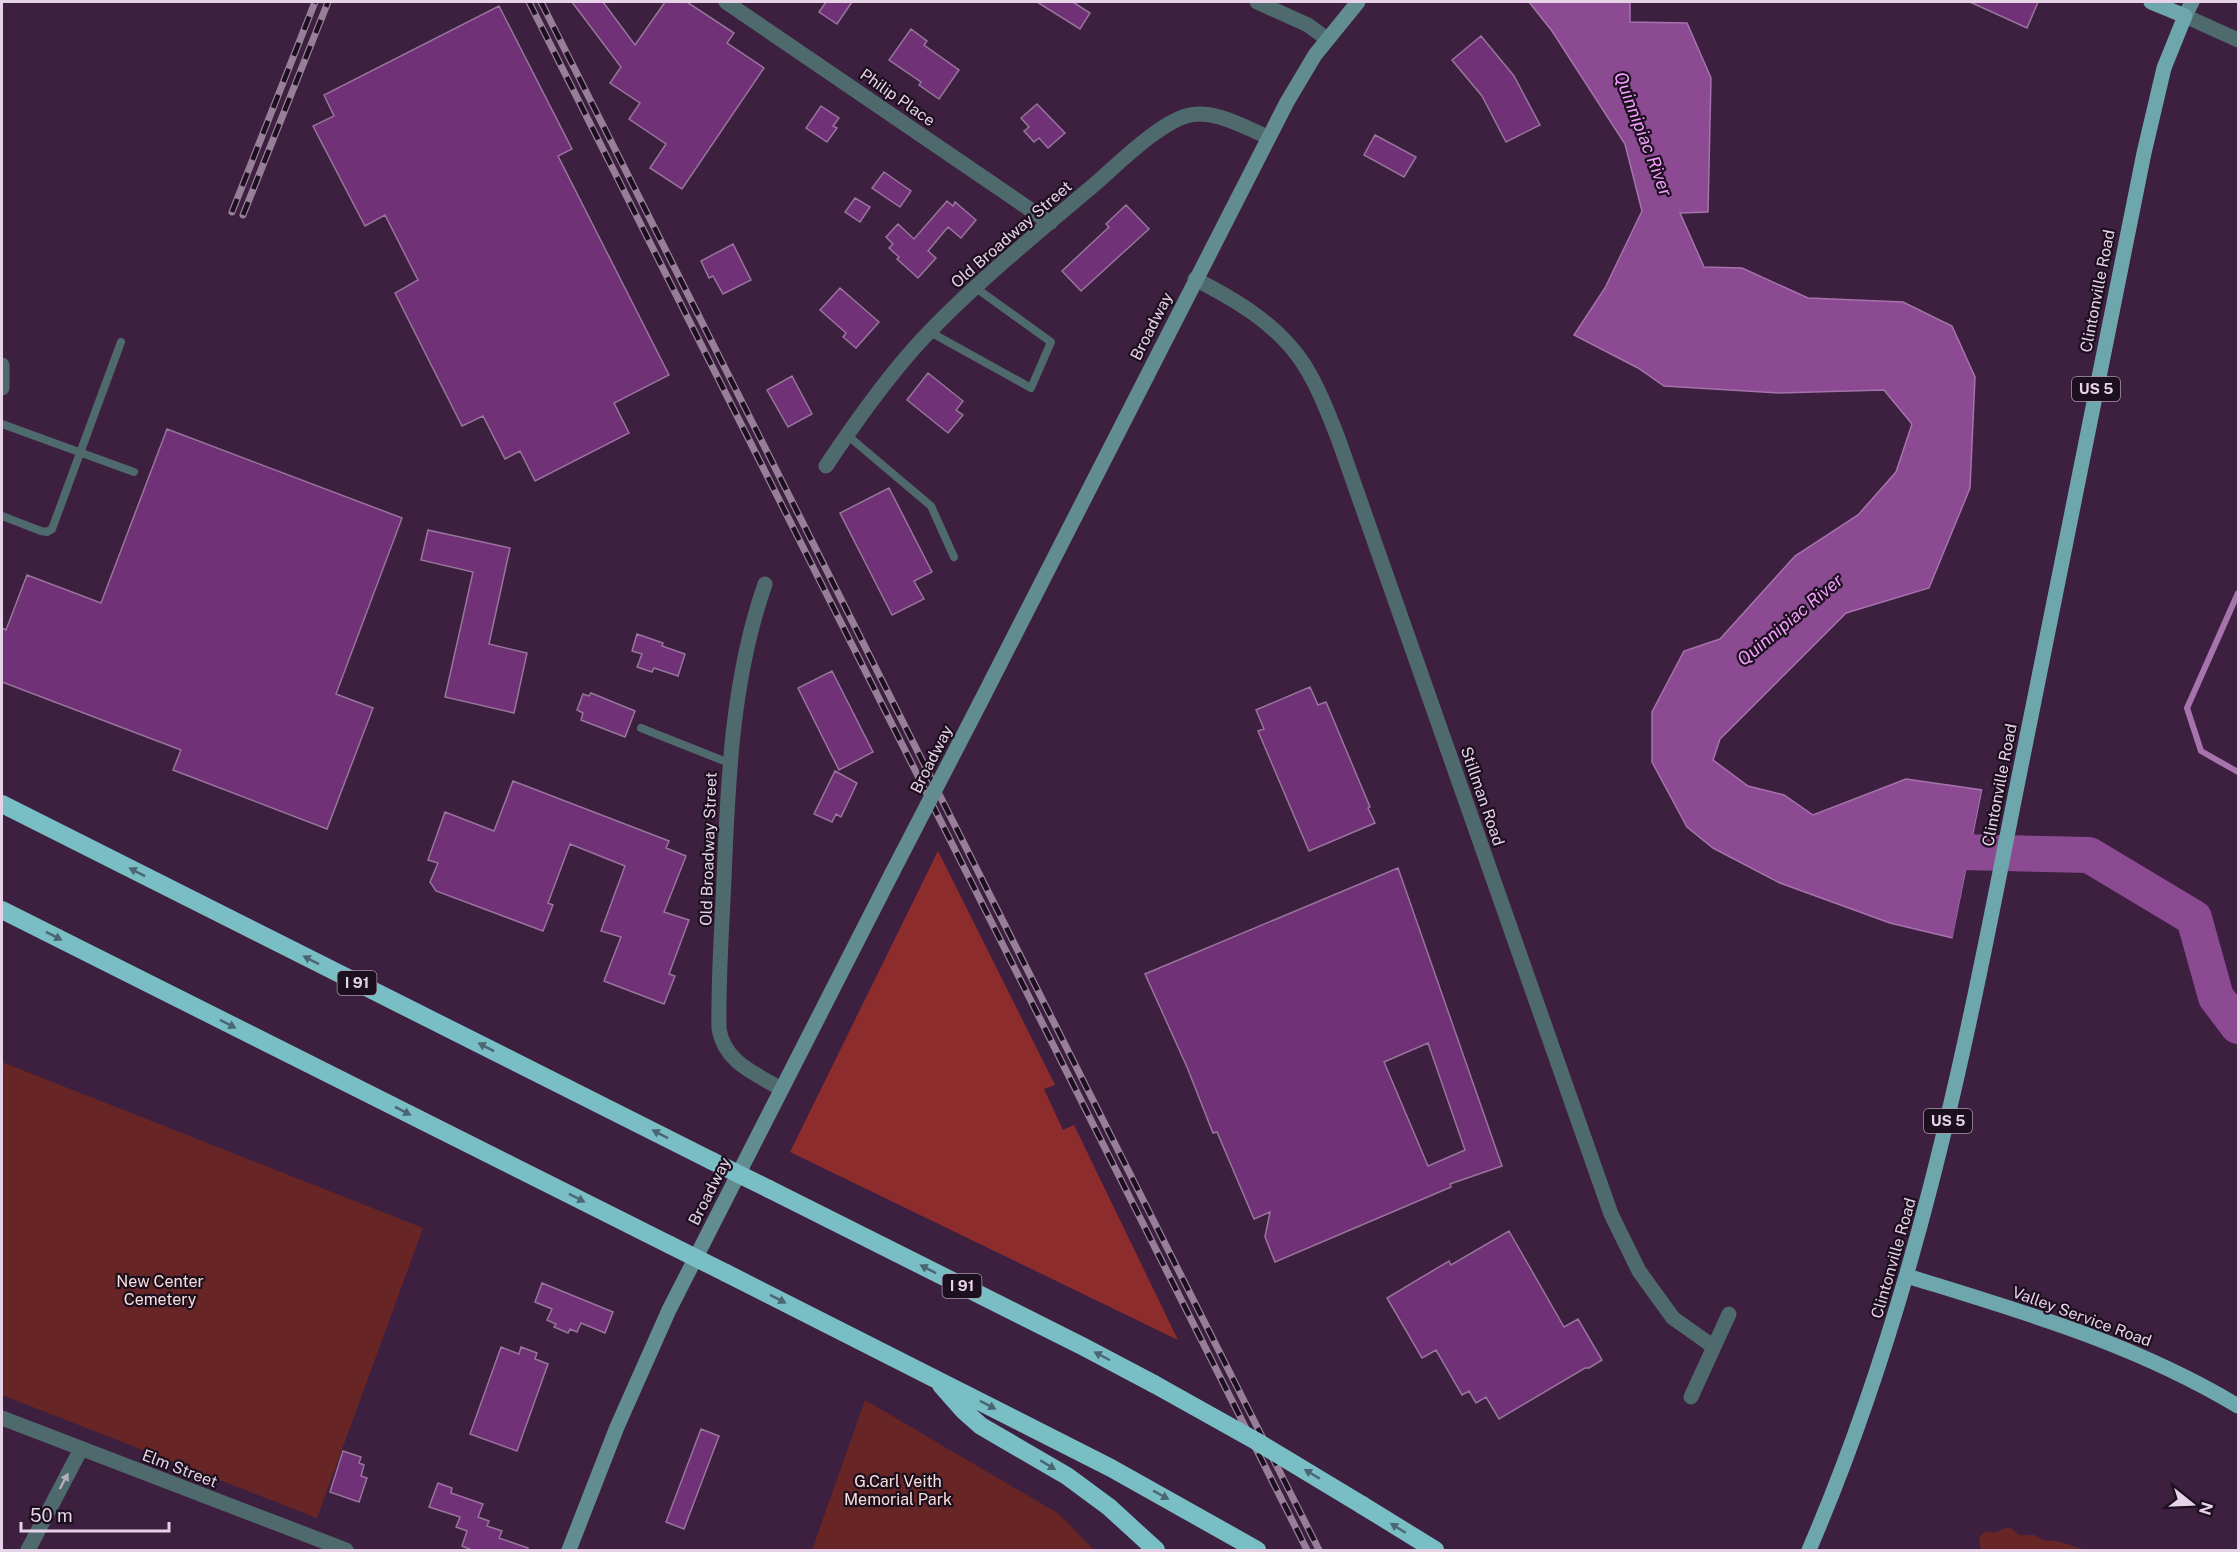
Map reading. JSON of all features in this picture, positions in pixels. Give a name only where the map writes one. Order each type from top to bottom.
[{"type":"highway","name":"I 91","points":[[2,804],[1084,1347],[1256,1442],[1435,1551]]},
{"type":"highway","points":[[2,910],[1131,1478],[1257,1551]]},
{"type":"highway","points":[[936,1379],[958,1405],[981,1426],[1067,1476],[1109,1508],[1156,1551]]},
{"type":"main road","name":"Broadway","points":[[569,1551],[642,1367],[781,1089],[1268,137],[1302,75],[1327,39],[1358,2]]},
{"type":"main road","points":[[2151,2],[2185,16],[2192,2]]},
{"type":"main road","name":"Clintonville Road","points":[[1809,1551],[1862,1417],[1907,1276],[1946,1128],[1982,965],[2146,142],[2164,68],[2185,16]]},
{"type":"main road","name":"Valley Service Road","points":[[1907,1276],[2118,1345],[2173,1370],[2238,1406]]},
{"type":"street","name":"Philip Place","points":[[726,2],[1050,223]]},
{"type":"street","points":[[1257,2],[1308,25],[1327,39]]},
{"type":"street","points":[[2185,16],[2238,40]]},
{"type":"street","name":"Old Broadway Street","points":[[826,466],[885,382],[930,332],[1050,223],[1163,128],[1186,116],[1199,114],[1217,117],[1268,137]]},
{"type":"street","name":"Stillman Road","points":[[1195,279],[1243,306],[1269,325],[1286,341],[1303,363],[1322,398],[1611,1214],[1640,1271],[1673,1318],[1714,1347]]},
{"type":"street","points":[[2,365],[2,388]]},
{"type":"street","name":"Old Broadway Street","points":[[765,584],[752,624],[734,713],[729,763],[719,1016],[721,1039],[724,1047],[735,1060],[781,1089]]},
{"type":"street","points":[[1691,1397],[1729,1314]]},
{"type":"street","name":"Elm Street","points":[[2,1418],[346,1551]]},
{"type":"street","points":[[28,1551],[81,1449]]},
{"type":"lane","points":[[930,332],[1031,388],[1051,342],[976,288]]},
{"type":"lane","points":[[2,518],[41,531],[52,530],[121,342]]},
{"type":"lane","points":[[2,424],[134,472]]},
{"type":"lane","points":[[847,435],[931,506],[954,557]]},
{"type":"lane","points":[[640,728],[729,763]]},
{"type":"green space","name":"New Center Cemetery","points":[[2,1062],[423,1228],[317,1518],[2,1395]]},
{"type":"green space","name":"G.Carl Veith Memorial Park","points":[[865,1400],[1059,1514],[1094,1550],[812,1550]]},
{"type":"green space","points":[[2011,1528],[2019,1535],[2034,1535],[2046,1541],[2057,1541],[2086,1550],[1981,1550],[1979,1537],[1986,1531],[1993,1533]]},
{"type":"shaded area","points":[[938,851],[1055,1085],[1044,1089],[1063,1130],[1074,1125],[1178,1340],[790,1152]]},
{"type":"water","points":[[1529,2],[1630,2],[1630,22],[1687,23],[1711,78],[1708,212],[1680,213],[1704,267],[1742,268],[1808,298],[1903,302],[1952,326],[1975,377],[1970,488],[1929,588],[1846,613],[1720,739],[1713,760],[1748,786],[1784,795],[1813,815],[1906,779],[1982,790],[1953,938],[1890,923],[1780,883],[1713,848],[1687,827],[1652,762],[1652,712],[1684,651],[1720,639],[1795,556],[1858,515],[1896,472],[1912,424],[1884,390],[1779,393],[1664,386],[1638,368],[1574,335],[1605,288],[1642,211],[1625,144],[1552,31]]},
{"type":"pier","points":[[1983,787],[1985,791],[1955,939],[1952,941]]},
{"type":"building","points":[[572,2],[603,2],[635,45],[665,2],[687,2],[734,33],[727,43],[764,68],[682,189],[650,168],[666,144],[629,119],[640,103],[610,83],[621,67]]},
{"type":"building","points":[[826,2],[852,2],[837,24],[819,12]]},
{"type":"building","points":[[1037,2],[1073,2],[1090,13],[1080,29]]},
{"type":"building","points":[[1970,2],[2038,2],[2027,28]]},
{"type":"building","points":[[499,6],[572,149],[558,156],[669,375],[614,403],[629,433],[535,481],[520,451],[505,459],[483,416],[462,426],[395,293],[418,280],[385,215],[365,226],[313,126],[334,116],[324,95]]},
{"type":"building","points":[[911,29],[927,41],[924,45],[959,70],[939,99],[919,85],[921,82],[889,60]]},
{"type":"building","points":[[1481,36],[1514,76],[1540,125],[1506,142],[1482,96],[1452,60]]},
{"type":"building","points":[[1037,104],[1065,133],[1048,148],[1039,138],[1034,142],[1024,131],[1029,127],[1021,118]]},
{"type":"building","points":[[821,106],[839,118],[833,126],[837,128],[827,142],[806,128]]},
{"type":"building","points":[[1375,135],[1416,157],[1404,177],[1364,155]]},
{"type":"building","points":[[884,172],[911,191],[900,207],[872,188]]},
{"type":"building","points":[[855,198],[870,207],[860,222],[845,212]]},
{"type":"building","points":[[947,201],[953,206],[955,202],[976,220],[961,238],[948,227],[928,251],[936,258],[918,278],[897,259],[899,257],[889,248],[893,244],[886,237],[898,224],[914,239]]},
{"type":"building","points":[[1126,205],[1149,229],[1081,291],[1062,271],[1109,227],[1106,224]]},
{"type":"building","points":[[733,244],[751,280],[723,294],[713,276],[709,278],[701,261]]},
{"type":"building","points":[[840,288],[879,322],[856,348],[843,337],[846,333],[820,310]]},
{"type":"building","points":[[928,373],[963,401],[956,410],[963,415],[948,433],[907,400]]},
{"type":"building","points":[[792,376],[812,414],[788,427],[767,390]]},
{"type":"building","points":[[167,429],[402,518],[336,694],[373,708],[327,829],[173,770],[181,750],[2,682],[2,628],[6,630],[27,575],[101,603]]},
{"type":"building","points":[[889,488],[932,572],[914,581],[924,599],[892,615],[840,513]]},
{"type":"building","points":[[428,530],[510,548],[489,644],[527,653],[514,713],[445,697],[473,572],[421,560]]},
{"type":"building","points":[[637,634],[685,654],[678,676],[654,668],[652,672],[637,667],[642,654],[632,651]]},
{"type":"building","points":[[832,671],[873,752],[839,770],[798,688]]},
{"type":"building","points":[[1310,687],[1318,705],[1326,702],[1375,823],[1309,851],[1258,731],[1264,729],[1256,710]]},
{"type":"building","points":[[591,693],[635,711],[625,737],[581,720],[583,713],[577,710],[583,694],[589,696]]},
{"type":"building","points":[[835,771],[857,783],[841,817],[836,814],[832,822],[814,814]]},
{"type":"building","points":[[513,781],[669,841],[666,848],[686,856],[664,912],[689,920],[669,974],[675,976],[664,1004],[604,981],[621,937],[601,931],[625,866],[570,844],[548,903],[553,905],[543,931],[436,891],[430,882],[438,863],[428,860],[445,812],[494,831]]},
{"type":"building","points":[[1398,868],[1502,1166],[1450,1184],[1451,1187],[1275,1262],[1265,1237],[1270,1212],[1254,1219],[1217,1132],[1213,1133],[1187,1067],[1145,974]],"holes":[[[1428,1043],[1465,1150],[1428,1166],[1384,1062]]]},
{"type":"building","points":[[1509,1231],[1564,1327],[1578,1319],[1602,1360],[1499,1419],[1486,1397],[1476,1403],[1469,1391],[1462,1395],[1436,1350],[1422,1358],[1387,1298],[1449,1261],[1451,1265]]},
{"type":"building","points":[[542,1283],[613,1312],[605,1333],[581,1323],[577,1332],[570,1329],[568,1333],[554,1327],[556,1324],[547,1320],[552,1309],[535,1302]]},
{"type":"building","points":[[501,1347],[519,1354],[521,1347],[537,1353],[535,1359],[548,1364],[517,1451],[470,1434]]},
{"type":"building","points":[[701,1429],[719,1436],[684,1529],[666,1522]]},
{"type":"building","points":[[343,1451],[361,1457],[359,1463],[364,1465],[361,1476],[367,1478],[359,1502],[330,1492]]},
{"type":"building","points":[[438,1483],[452,1488],[451,1493],[483,1504],[478,1517],[489,1521],[487,1526],[502,1531],[499,1538],[528,1548],[527,1551],[474,1551],[462,1546],[467,1531],[456,1527],[460,1517],[429,1507]]},
{"type":"waterway","points":[[2238,593],[2187,708],[2201,751],[2238,772]]},
{"type":"waterway","name":"Quinnipiac River","points":[[1920,851],[2089,855],[2194,918],[2216,997],[2238,1026]]},
{"type":"railway","points":[[232,212],[315,2]]},
{"type":"railway","points":[[243,215],[328,2]]},
{"type":"railway","points":[[529,2],[1307,1550]]},
{"type":"railway","points":[[541,2],[1319,1550]]}]
